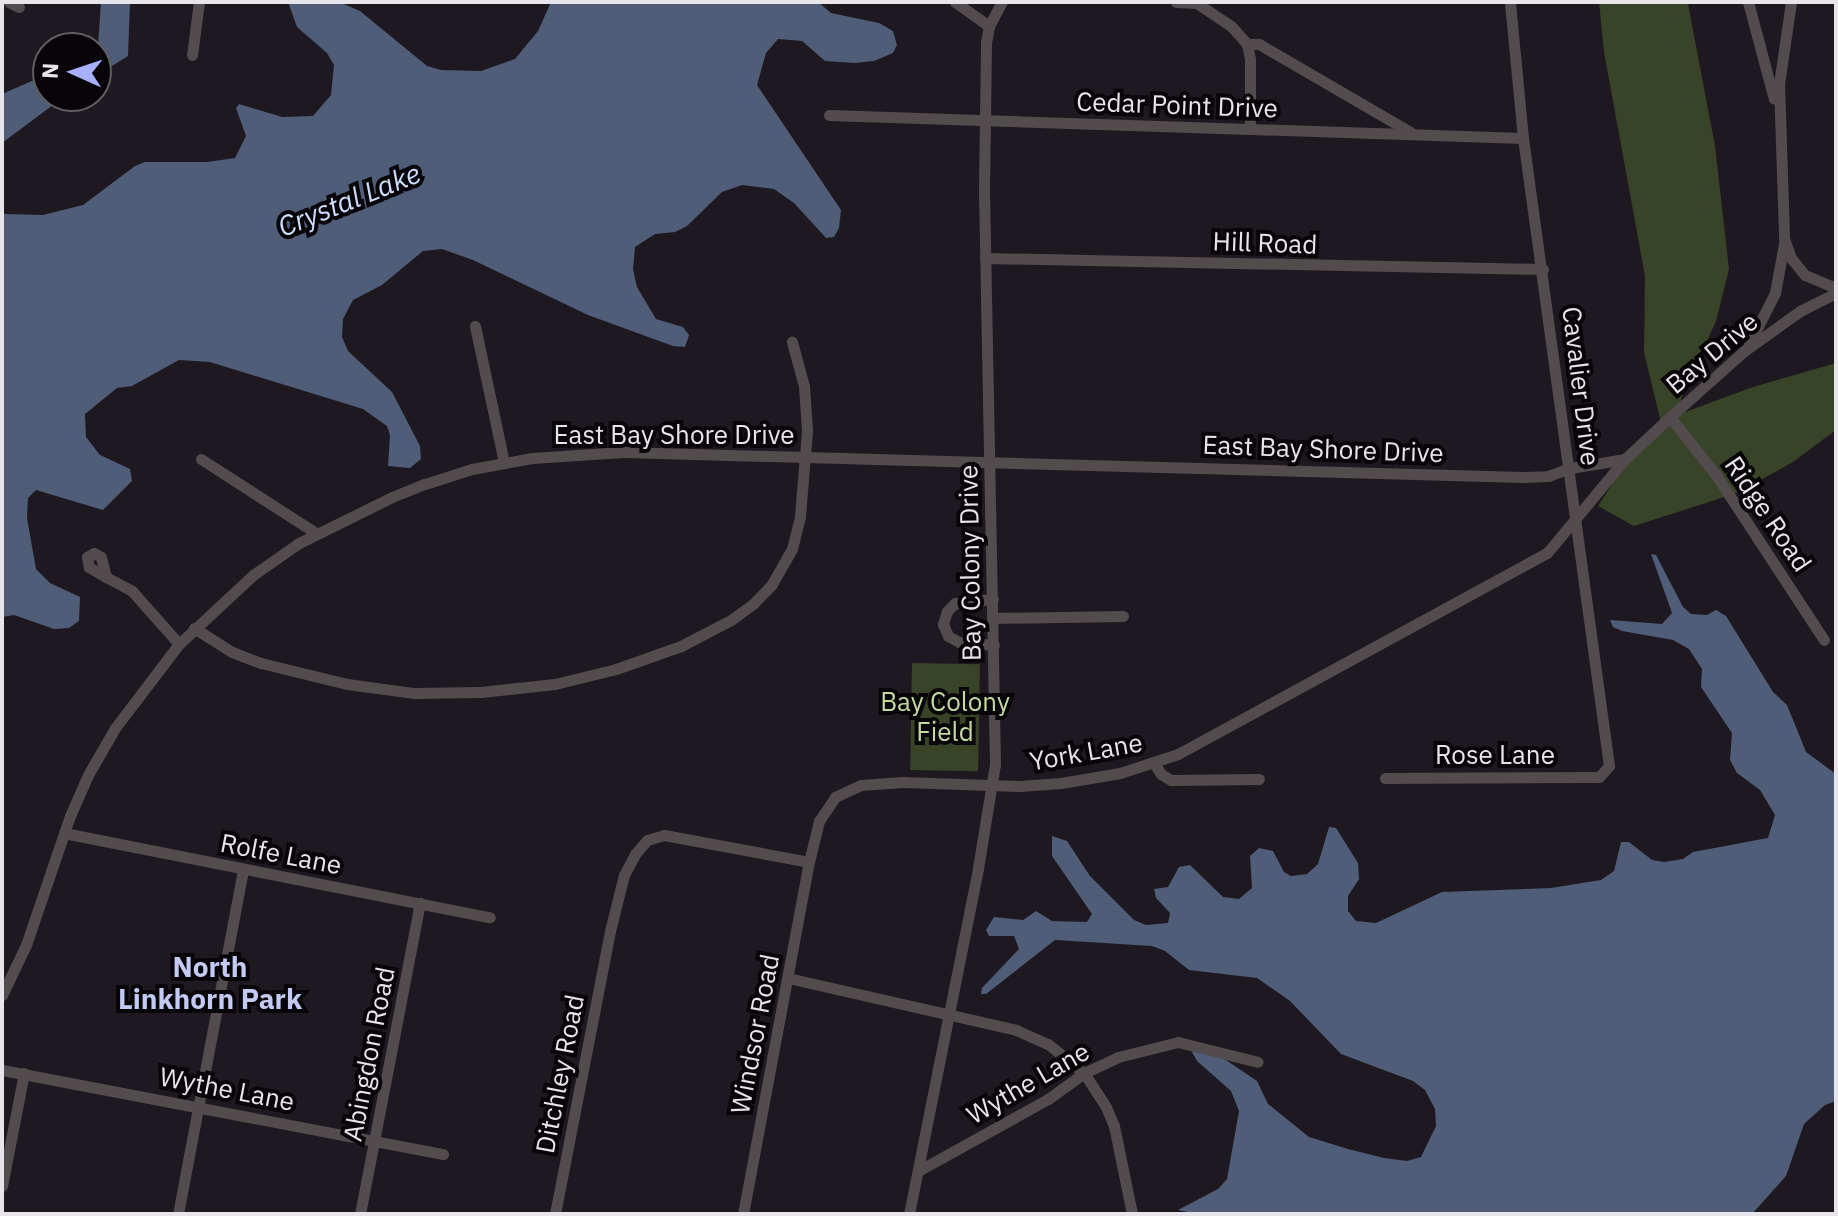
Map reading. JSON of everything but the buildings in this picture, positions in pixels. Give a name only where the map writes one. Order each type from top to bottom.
[{"type":"street","points":[[192,55],[199,2]]},
{"type":"street","points":[[955,2],[989,26]]},
{"type":"street","name":"Bay Colony Drive","points":[[909,1214],[993,784],[994,645],[985,121],[989,26],[1002,2]]},
{"type":"street","points":[[1176,2],[1195,2],[1231,26],[1247,44],[1250,59],[1250,129]]},
{"type":"street","name":"Cavalier Drive","points":[[1510,2],[1523,138],[1609,766],[1604,774]]},
{"type":"street","points":[[1748,2],[1779,127]]},
{"type":"street","points":[[1744,351],[1775,293],[1785,242],[1779,84],[1791,2]]},
{"type":"street","points":[[1247,44],[1259,44],[1413,134]]},
{"type":"street","name":"Cedar Point Drive","points":[[829,115],[1523,138]]},
{"type":"street","points":[[1785,242],[1791,258],[1805,275],[1836,290]]},
{"type":"street","name":"Hill Road","points":[[985,258],[1543,269]]},
{"type":"street","name":"Bay Drive","points":[[1576,517],[1625,459],[1744,351],[1836,290]]},
{"type":"street","points":[[475,326],[504,463]]},
{"type":"street","points":[[194,628],[214,643],[261,663],[317,678],[384,690],[481,692],[586,677],[681,646],[731,620],[763,595],[783,567],[797,533],[805,458],[804,386],[792,342]]},
{"type":"street","name":"Ridge Road","points":[[1670,417],[1723,485],[1824,640]]},
{"type":"street","name":"East Bay Shore Drive","points":[[2,995],[26,945],[64,833],[99,754],[179,644],[253,575],[316,533],[395,495],[472,469],[569,454],[623,452],[1523,477],[1556,475],[1570,468]]},
{"type":"street","points":[[201,459],[316,533]]},
{"type":"street","points":[[1570,468],[1625,459]]},
{"type":"street","name":"York Lane","points":[[809,862],[822,813],[835,797],[851,787],[903,782],[1061,783],[1154,763],[1303,688],[1540,558],[1555,546],[1576,517]]},
{"type":"street","points":[[106,577],[132,591],[179,644]]},
{"type":"street","points":[[993,599],[955,603],[947,611],[943,624],[953,640],[994,645]]},
{"type":"street","points":[[993,618],[1123,616]]},
{"type":"street","points":[[1154,763],[1161,774],[1171,780],[1259,779]]},
{"type":"street","name":"Rose Lane","points":[[1385,778],[1604,774]]},
{"type":"street","name":"Rolfe Lane","points":[[64,833],[490,917]]},
{"type":"street","name":"Ditchley Road","points":[[555,1214],[608,941],[630,863],[647,840],[656,836],[687,838],[809,862]]},
{"type":"street","name":"Windsor Road","points":[[743,1214],[809,862]]},
{"type":"street","points":[[178,1214],[243,869]]},
{"type":"street","name":"Abingdon Road","points":[[360,1214],[420,903]]},
{"type":"street","points":[[788,978],[1031,1035],[1067,1056],[1095,1087],[1114,1126],[1132,1214]]},
{"type":"street","name":"Wythe Lane","points":[[918,1171],[1048,1099],[1084,1073],[1118,1057],[1178,1042],[1258,1062]]},
{"type":"street","name":"Wythe Lane","points":[[2,1070],[199,1105],[443,1154]]},
{"type":"street","points":[[2,1186],[24,1073]]},
{"type":"green space","points":[[1599,2],[1688,4],[1715,146],[1729,269],[1716,321],[1681,399],[1685,412],[1753,387],[1836,363],[1836,430],[1793,462],[1737,493],[1634,526],[1598,506],[1624,466],[1663,431],[1644,352],[1645,276],[1604,52]]},
{"type":"green space","name":"Bay Colony Field","points":[[912,663],[980,664],[978,771],[910,770]]},
{"type":"water","points":[[101,2],[130,2],[128,56],[112,66],[112,32],[99,32]]},
{"type":"water","name":"Crystal Lake","points":[[288,2],[339,2],[360,11],[427,66],[441,70],[481,71],[515,59],[538,31],[551,2],[818,2],[831,13],[879,23],[893,31],[897,45],[893,53],[874,61],[855,63],[825,61],[802,41],[778,39],[766,53],[757,85],[841,210],[839,228],[834,237],[826,238],[794,203],[774,189],[742,185],[722,192],[687,226],[675,232],[655,234],[635,247],[633,269],[637,287],[656,319],[683,327],[689,335],[685,347],[673,346],[588,315],[473,260],[442,249],[423,251],[382,285],[353,300],[343,319],[342,337],[348,351],[392,392],[420,446],[421,459],[410,468],[388,466],[390,435],[387,426],[363,409],[210,362],[179,360],[132,386],[117,388],[85,414],[86,437],[100,455],[130,469],[132,481],[103,510],[36,490],[28,498],[27,518],[36,569],[50,583],[80,597],[79,621],[69,628],[54,629],[14,615],[2,617],[2,211],[5,214],[43,215],[83,205],[135,166],[145,162],[207,162],[235,158],[246,136],[236,108],[239,104],[282,117],[313,116],[331,95],[334,65],[327,53],[297,27]]},
{"type":"water","points":[[32,81],[32,112],[44,112],[2,143],[2,94]]},
{"type":"water","points":[[1651,554],[1656,555],[1683,607],[1691,614],[1707,615],[1716,610],[1726,616],[1773,692],[1787,705],[1806,752],[1836,774],[1836,1101],[1825,1105],[1804,1124],[1786,1176],[1752,1214],[1197,1214],[1178,1210],[1218,1189],[1227,1179],[1239,1111],[1231,1091],[1197,1061],[1192,1052],[1198,1048],[1214,1052],[1257,1081],[1268,1104],[1309,1137],[1348,1149],[1407,1161],[1421,1157],[1436,1126],[1435,1109],[1425,1090],[1413,1081],[1341,1054],[1290,1001],[1257,978],[1189,970],[1165,951],[1152,946],[1055,940],[986,994],[981,994],[982,988],[1019,949],[1014,936],[989,936],[986,930],[994,917],[1023,920],[1036,911],[1052,921],[1087,922],[1092,914],[1052,856],[1052,836],[1067,841],[1090,876],[1134,920],[1146,925],[1168,923],[1170,913],[1156,898],[1154,889],[1168,887],[1179,867],[1190,865],[1223,897],[1239,899],[1252,888],[1250,856],[1259,848],[1273,851],[1284,872],[1291,876],[1307,874],[1318,864],[1329,827],[1336,828],[1358,863],[1359,879],[1348,896],[1348,911],[1356,921],[1376,923],[1442,892],[1551,888],[1601,880],[1614,871],[1621,842],[1629,842],[1652,860],[1664,862],[1683,859],[1693,852],[1768,838],[1775,815],[1760,790],[1737,773],[1730,760],[1732,733],[1701,687],[1702,669],[1689,649],[1673,640],[1622,631],[1613,627],[1610,620],[1662,624],[1672,613]]},
{"type":"district","name":"North Linkhorn Park","points":[[210,983]]}]
